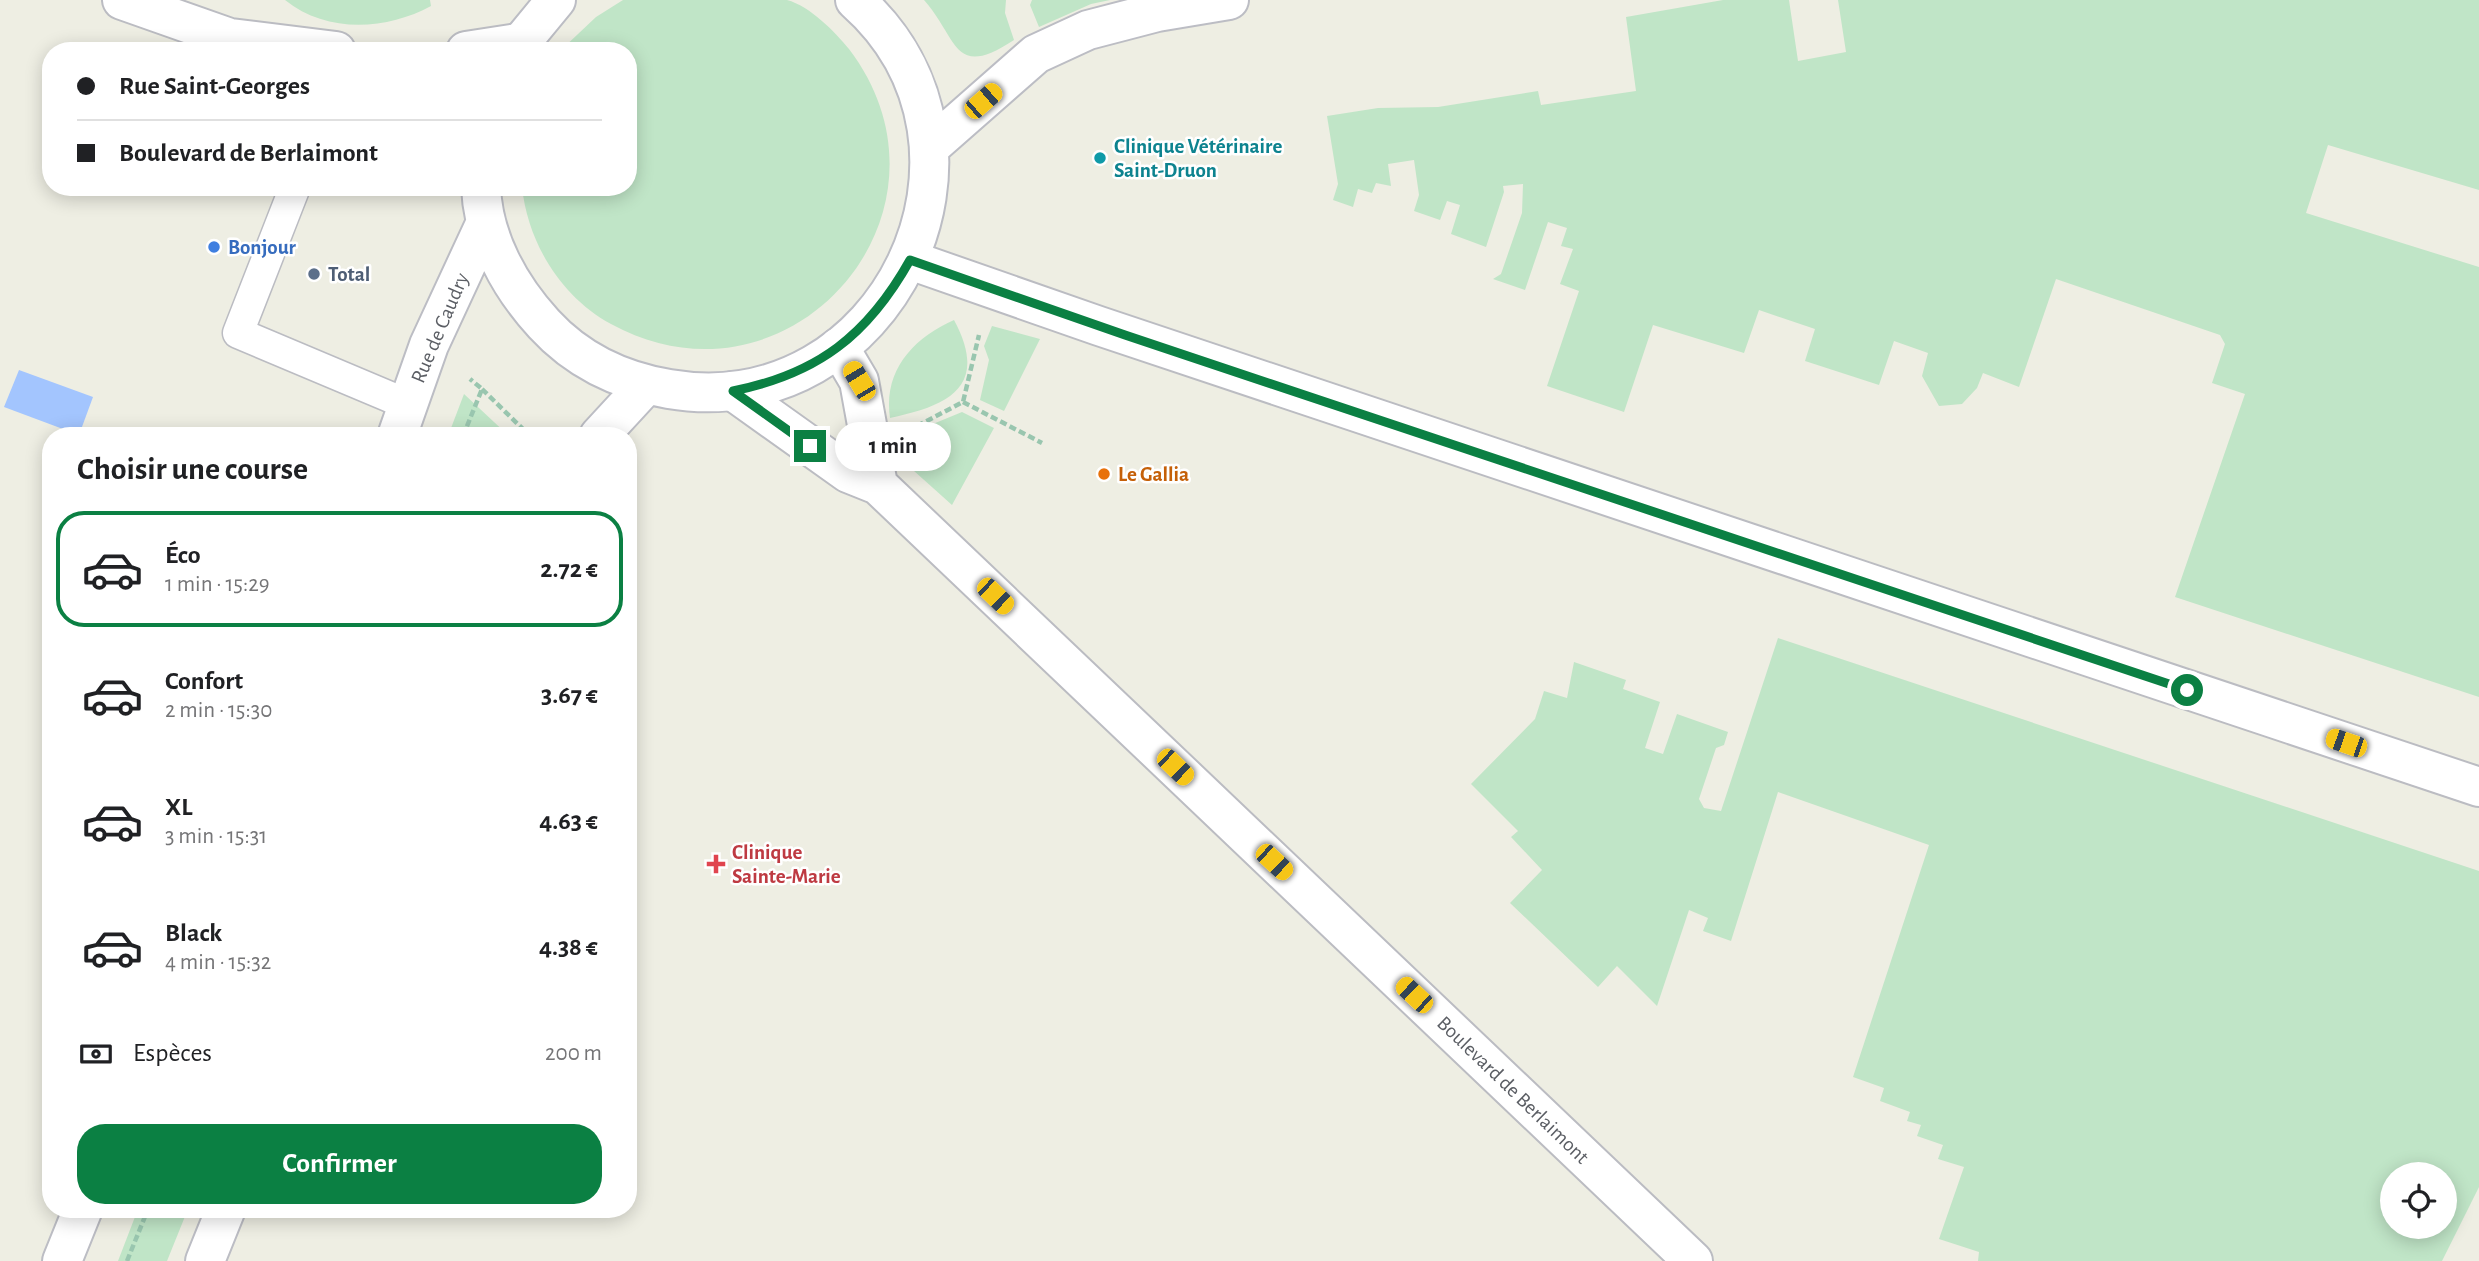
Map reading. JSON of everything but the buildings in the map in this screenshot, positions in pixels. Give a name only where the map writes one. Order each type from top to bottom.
[{"type":"street","points":[[121,0],[236,42]]},
{"type":"street","points":[[520,42],[556,0]]},
{"type":"street","points":[[484,205],[509,279],[528,307],[552,333],[591,362],[646,385],[688,392],[733,391],[789,376],[839,347],[881,309],[910,260],[923,225],[929,187],[929,148],[918,94],[908,70],[881,27],[855,0]]},
{"type":"street","points":[[929,148],[1036,54],[1088,30],[1157,12],[1229,0]]},
{"type":"street","name":"Rue de Caudry","points":[[403,421],[429,345],[484,205]]},
{"type":"street","points":[[910,260],[990,290],[2479,787]]},
{"type":"street","points":[[839,347],[859,381],[876,467]]},
{"type":"street","points":[[607,427],[646,385]]},
{"type":"street","name":"Boulevard de Berlaimont","points":[[733,391],[848,473],[876,467],[1693,1261]]},
{"type":"street","points":[[62,1261],[79,1218]]},
{"type":"street","points":[[205,1261],[222,1218]]},
{"type":"lane","points":[[291,196],[238,333],[403,421]]},
{"type":"path","points":[[876,467],[962,402],[990,290]]},
{"type":"path","points":[[482,389],[521,427]]},
{"type":"path","points":[[962,402],[1041,443]]},
{"type":"path","points":[[127,1261],[144,1218]]},
{"type":"green space","points":[[285,0],[430,0],[431,6],[396,20],[357,25],[319,19]]},
{"type":"green space","points":[[623,0],[787,0],[813,14],[849,49],[882,112],[889,175],[875,233],[844,284],[798,323],[741,345],[678,347],[611,324],[593,313],[562,284],[550,266],[531,228],[523,196],[637,196],[637,42],[570,42],[596,17]]},
{"type":"green space","points":[[924,0],[1006,0],[1005,13],[1014,40],[979,56],[968,55],[959,50]]},
{"type":"green space","points":[[1032,0],[1110,0],[1091,4],[1039,27],[1030,5]]},
{"type":"green space","points":[[1723,0],[1789,0],[1798,61],[1846,52],[1838,0],[2479,0],[2479,190],[2328,145],[2306,213],[2479,267],[2479,697],[2175,597],[2245,394],[2212,383],[2225,344],[2220,335],[2056,279],[2019,387],[1983,373],[1977,388],[1962,404],[1939,406],[1922,376],[1928,353],[1894,341],[1879,385],[1805,361],[1815,329],[1759,310],[1744,353],[1653,325],[1624,412],[1547,386],[1579,291],[1560,284],[1573,249],[1561,246],[1567,228],[1548,222],[1525,290],[1493,279],[1501,274],[1522,213],[1523,184],[1503,186],[1504,192],[1486,247],[1451,234],[1460,205],[1447,201],[1440,220],[1414,211],[1419,195],[1414,160],[1388,164],[1391,186],[1376,183],[1372,193],[1358,189],[1353,207],[1333,200],[1338,184],[1327,116],[1378,108],[1438,107],[1538,91],[1541,105],[1636,91],[1626,17]]},
{"type":"green space","points":[[954,320],[964,343],[967,362],[965,377],[957,390],[930,407],[890,418],[891,385],[904,358],[926,336]]},
{"type":"green space","points":[[992,326],[1040,339],[1004,411],[980,400],[989,360],[984,346]]},
{"type":"green space","points":[[464,394],[499,427],[451,427]]},
{"type":"green space","points":[[962,412],[994,428],[952,505],[904,462],[894,440]]},
{"type":"green space","points":[[1778,638],[2479,871],[2479,1187],[2457,1231],[2457,1162],[2380,1162],[2380,1239],[2453,1239],[2442,1261],[1978,1261],[1979,1252],[1939,1239],[1964,1167],[1938,1159],[1943,1145],[1917,1136],[1921,1125],[1907,1121],[1910,1112],[1880,1101],[1884,1088],[1853,1077],[1929,845],[1778,792],[1731,941],[1703,931],[1708,918],[1689,910],[1657,1006],[1617,966],[1598,987],[1510,903],[1542,870],[1511,837],[1518,831],[1471,784],[1535,719],[1544,691],[1567,698],[1574,662],[1626,680],[1623,689],[1660,702],[1645,748],[1663,754],[1677,714],[1728,732],[1724,745],[1716,748],[1699,799],[1704,808],[1721,811]]},
{"type":"green space","points":[[135,1218],[184,1218],[167,1261],[118,1261]]},
{"type":"water","points":[[19,370],[93,397],[82,427],[58,427],[4,407]]},
{"type":"place","name":"Clinique Vétérinaire Saint-Druon","points":[[1100,158]]},
{"type":"place","name":"Bonjour","points":[[214,247]]},
{"type":"place","name":"Total","points":[[314,274]]},
{"type":"place","name":"Le Gallia","points":[[1104,474]]},
{"type":"place","name":"Clinique Sainte-Marie","points":[[716,864]]},
{"type":"route","points":[[810,446],[733,391],[789,376],[816,363],[839,347],[881,309],[910,260],[990,290],[2187,690]]}]
